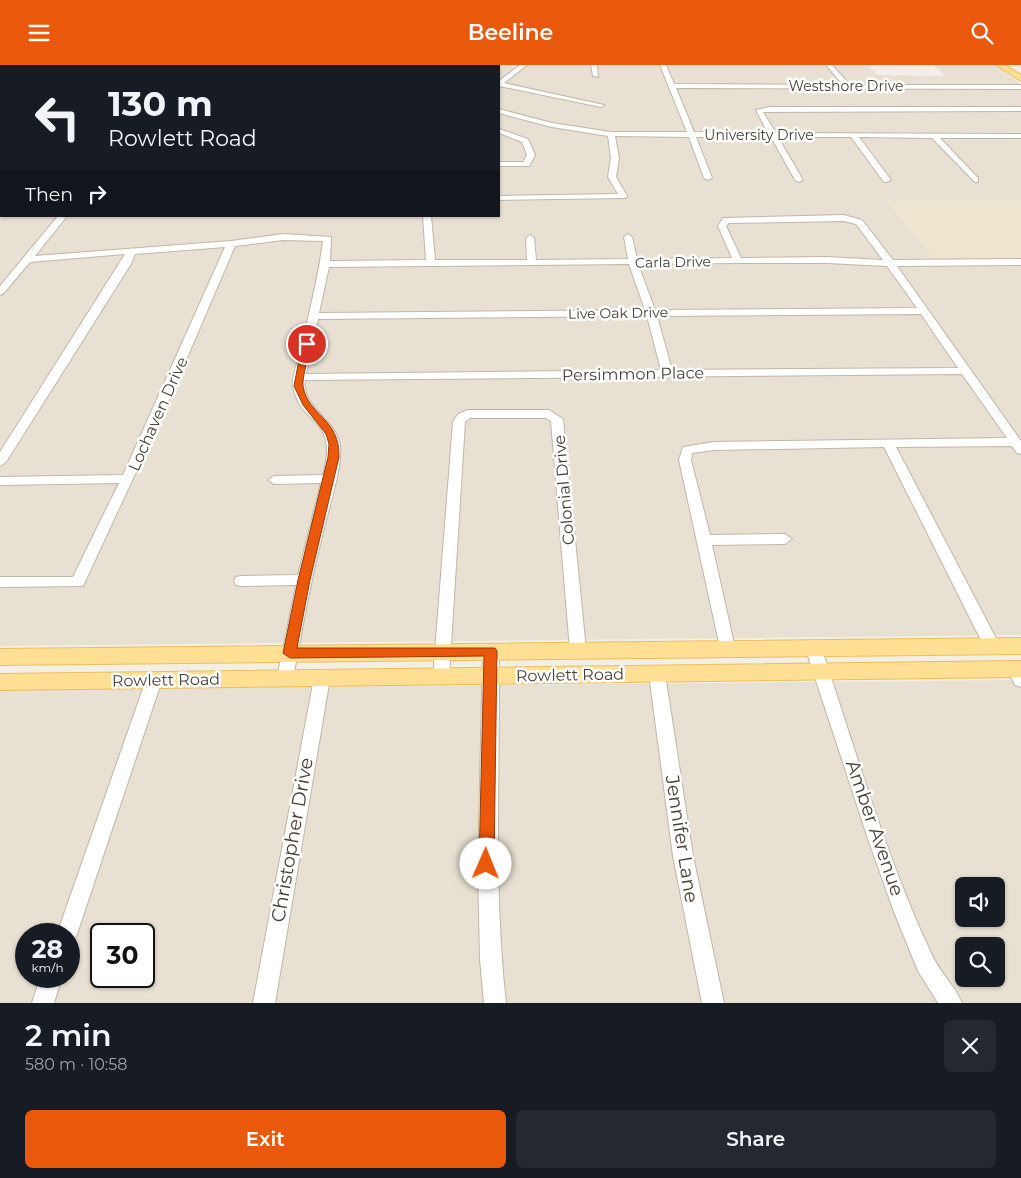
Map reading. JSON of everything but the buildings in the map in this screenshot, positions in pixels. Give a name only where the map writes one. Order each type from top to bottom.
[{"type":"main road","points":[[1000,65],[1021,74]]},
{"type":"main road","name":"Rowlett Road","points":[[0,657],[1021,646]]},
{"type":"main road","name":"Rowlett Road","points":[[0,682],[822,672],[1019,673]]},
{"type":"street","points":[[500,83],[524,65]]},
{"type":"street","points":[[594,65],[596,77]]},
{"type":"street","points":[[663,65],[708,178]]},
{"type":"street","points":[[829,65],[848,86]]},
{"type":"street","points":[[500,84],[601,105]]},
{"type":"street","name":"Westshore Drive","points":[[672,86],[1021,87]]},
{"type":"street","points":[[799,180],[759,111],[761,109],[1021,109]]},
{"type":"street","name":"University Drive","points":[[500,111],[552,125],[611,135],[1017,136]]},
{"type":"street","points":[[500,131],[525,141],[531,155],[526,164],[500,164]]},
{"type":"street","points":[[500,198],[623,196],[612,177],[615,158],[611,135]]},
{"type":"street","points":[[853,135],[888,180]]},
{"type":"street","points":[[933,135],[975,180]]},
{"type":"street","points":[[1017,136],[1021,143]]},
{"type":"street","points":[[0,292],[62,217]]},
{"type":"street","points":[[427,217],[431,264]]},
{"type":"street","points":[[738,261],[722,226],[726,220],[853,219],[859,222],[967,371],[1018,446]]},
{"type":"street","points":[[27,259],[231,244],[283,237],[322,237],[328,239],[325,264],[298,386],[301,394],[331,433],[334,444],[330,479],[304,580],[285,678]]},
{"type":"street","points":[[628,237],[633,262],[651,313],[667,373]]},
{"type":"street","points":[[530,238],[532,263]]},
{"type":"street","name":"Lochaven Drive","points":[[0,582],[78,582],[128,479],[191,341],[231,244]]},
{"type":"street","points":[[0,462],[126,264],[131,252]]},
{"type":"street","name":"Carla Drive","points":[[325,264],[827,260],[890,263],[1021,263]]},
{"type":"street","name":"Live Oak Drive","points":[[313,316],[924,311]]},
{"type":"street","name":"Persimmon Place","points":[[300,377],[967,371]]},
{"type":"street","name":"Colonial Drive","points":[[442,652],[459,422],[462,417],[468,414],[549,414],[557,419],[578,650]]},
{"type":"street","points":[[727,648],[714,593],[705,540],[684,455],[693,448],[888,443],[1018,446]]},
{"type":"street","points":[[888,443],[992,646]]},
{"type":"street","points":[[0,481],[128,479]]},
{"type":"street","points":[[274,480],[330,479]]},
{"type":"street","points":[[705,540],[785,539]]},
{"type":"street","points":[[241,581],[304,580]]},
{"type":"street","name":"Amber Avenue","points":[[813,647],[904,912],[925,964],[951,1003]]},
{"type":"street","points":[[491,651],[486,864],[489,942],[495,1003]]},
{"type":"street","points":[[440,677],[442,652]]},
{"type":"street","name":"Jennifer Lane","points":[[657,674],[683,856],[713,1003]]},
{"type":"street","name":"Christopher Drive","points":[[264,1003],[322,678]]},
{"type":"street","points":[[71,923],[154,680]]},
{"type":"street","points":[[43,1003],[48,988]]},
{"type":"shaded area","points":[[500,65],[867,65],[878,75],[946,76],[933,65],[994,65],[1021,84],[1021,199],[887,200],[934,259],[1021,259],[1021,635],[0,646],[0,217],[500,217]]},
{"type":"shaded area","points":[[887,199],[1021,199],[1021,259],[934,259]]},
{"type":"shaded area","points":[[1021,680],[1021,1003],[0,1003],[0,690]]},
{"type":"route","points":[[307,344],[298,386],[307,405],[331,433],[334,444],[334,457],[304,580],[290,653],[491,651],[486,864]]}]
